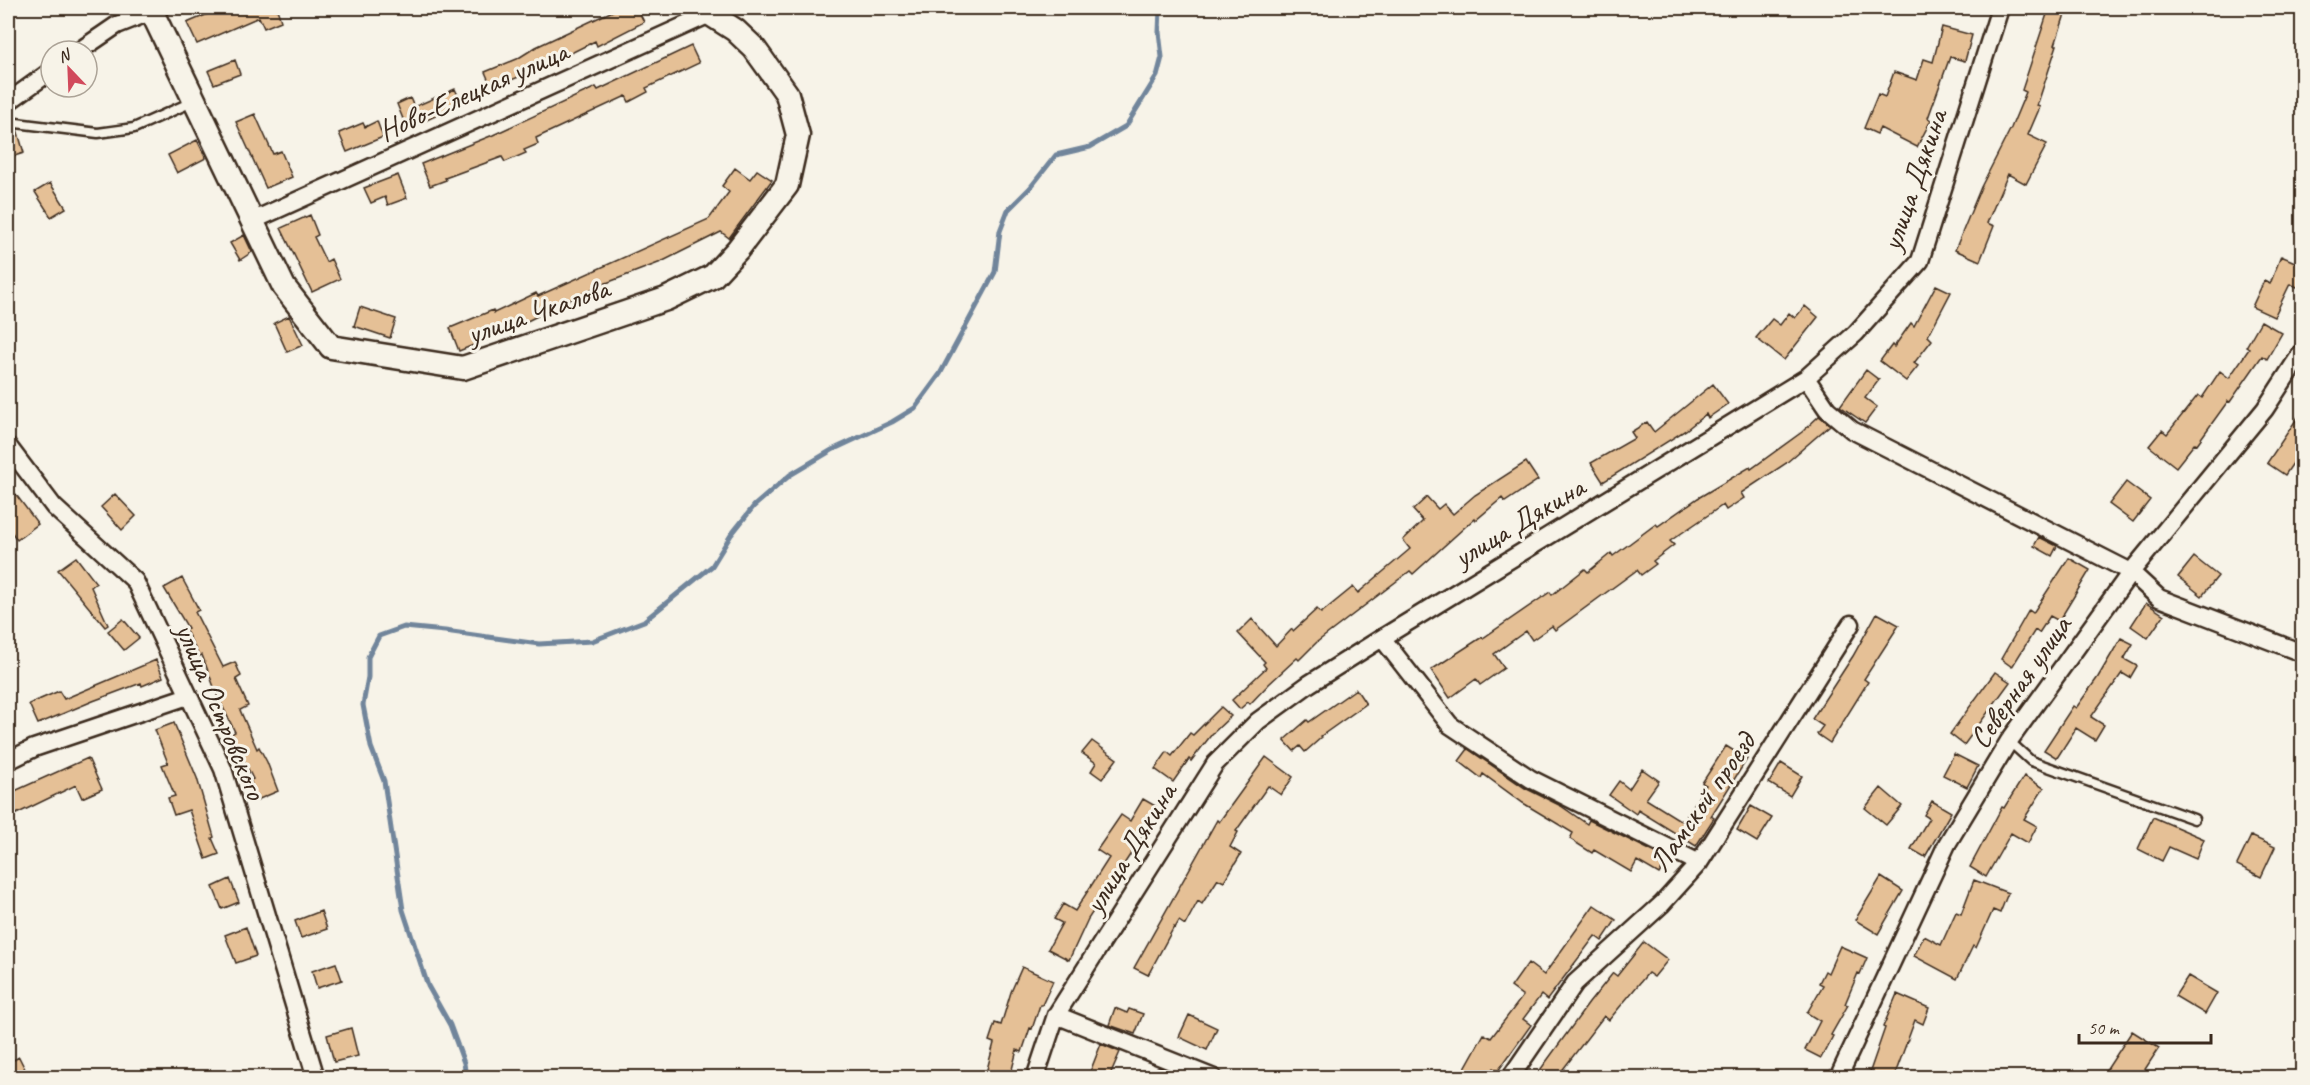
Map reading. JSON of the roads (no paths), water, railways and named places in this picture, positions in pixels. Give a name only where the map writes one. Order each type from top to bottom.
[{"type":"street","name":"улица Дякина","points":[[1035,1077],[1056,1015],[1215,764],[1258,721],[1309,684],[1382,638],[1806,378],[1856,333],[1920,261],[2000,8]]},
{"type":"street","points":[[97,39],[117,25],[154,9]]},
{"type":"street","name":"улица Чкалова","points":[[154,9],[194,101],[284,287],[331,347],[462,368],[666,299],[713,276],[738,249],[788,185],[798,135],[787,94],[754,48],[735,30],[708,11]]},
{"type":"street","name":"Ново-Елецкая улица","points":[[252,221],[708,11]]},
{"type":"street","points":[[8,102],[39,80]]},
{"type":"street","name":"Северная улица","points":[[1838,1077],[1947,844],[2009,741],[2131,572],[2265,410],[2302,352]]},
{"type":"street","points":[[1806,378],[1827,409],[1852,430],[2131,572],[2159,598],[2302,653]]},
{"type":"street","name":"улица Островского","points":[[8,446],[54,507],[135,581],[223,770],[316,1077]]},
{"type":"street","name":"Ламской проезд","points":[[1510,1077],[1575,983],[1662,904],[1699,863],[1851,624]]},
{"type":"street","points":[[1382,638],[1450,724],[1531,779],[1699,863]]},
{"type":"street","points":[[8,761],[34,748],[188,696]]},
{"type":"street","points":[[1056,1015],[1214,1077]]},
{"type":"lane","points":[[8,122],[98,133],[134,128],[194,101]]},
{"type":"lane","points":[[2009,741],[2031,761],[2194,819]]},
{"type":"waterway","points":[[466,1078],[464,1063],[450,1025],[428,986],[403,910],[384,781],[371,747],[363,705],[368,677],[368,657],[379,636],[404,627],[539,644],[592,641],[644,621],[712,566],[731,535],[754,506],[790,475],[832,450],[892,422],[915,408],[940,374],[995,272],[1000,231],[1008,210],[1030,188],[1056,155],[1090,147],[1126,126],[1157,76],[1162,57],[1159,32],[1160,8]]}]
